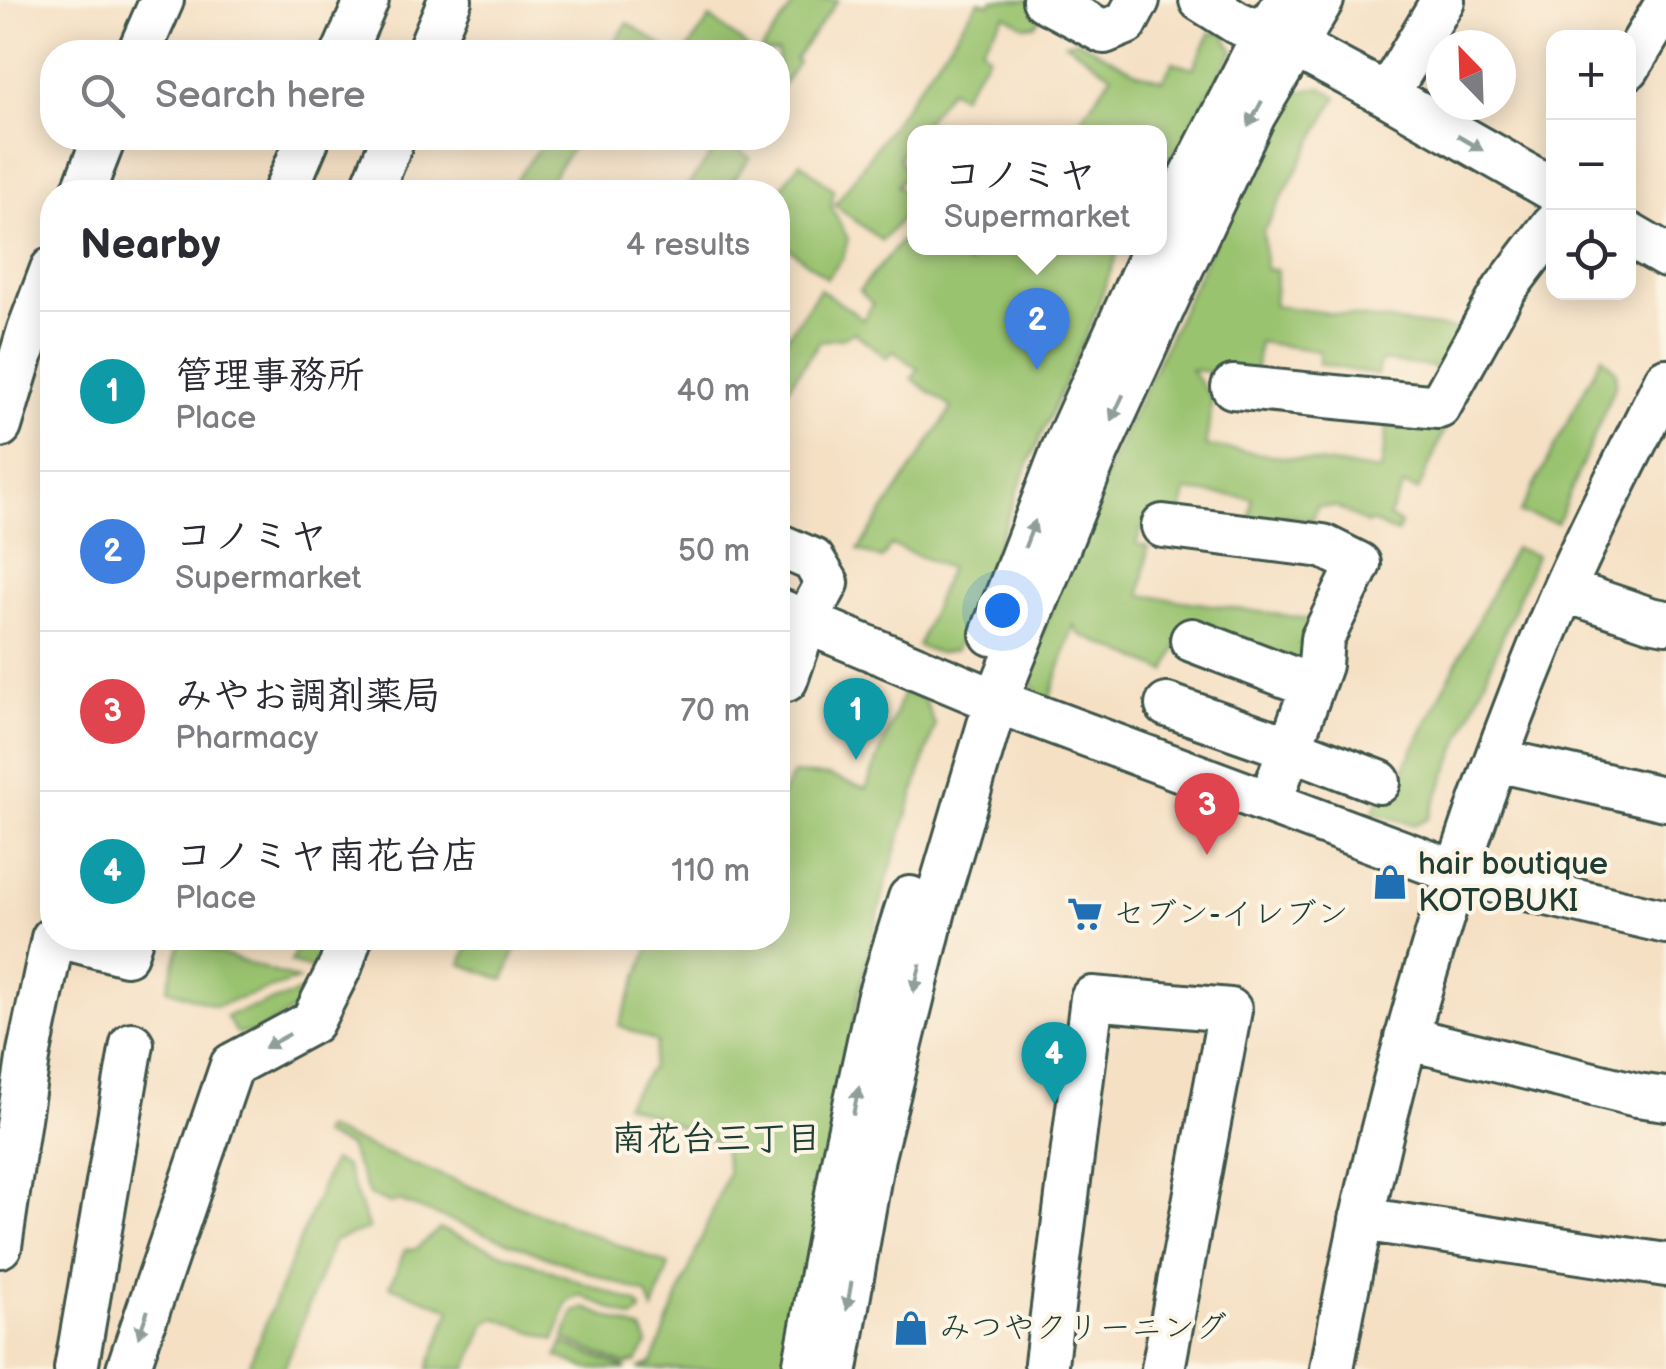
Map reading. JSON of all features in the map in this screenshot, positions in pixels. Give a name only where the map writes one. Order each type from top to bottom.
[{"type":"street","points":[[144,40],[162,0]]},
{"type":"street","points":[[350,40],[368,0]]},
{"type":"street","points":[[433,40],[450,0]]},
{"type":"street","points":[[1044,0],[1104,32],[1126,23],[1138,0]]},
{"type":"street","points":[[1201,0],[1236,22],[1281,27],[1387,95],[1546,185]]},
{"type":"street","points":[[1167,225],[1281,27],[1322,0]]},
{"type":"street","points":[[1387,95],[1443,0]]},
{"type":"street","points":[[1636,55],[1666,5]]},
{"type":"street","points":[[836,1369],[873,1157],[984,696],[1254,116],[1281,27]]},
{"type":"street","points":[[88,180],[99,150]]},
{"type":"street","points":[[290,180],[303,150]]},
{"type":"street","points":[[375,180],[388,150]]},
{"type":"street","points":[[1233,387],[1439,407],[1504,290],[1546,235]]},
{"type":"street","points":[[1636,239],[1666,256]]},
{"type":"street","points":[[804,1369],[878,999],[919,870],[984,696],[1062,452],[1151,255]]},
{"type":"street","points":[[0,426],[27,329],[40,298]]},
{"type":"street","points":[[1340,1368],[1360,1220],[1406,1038],[1458,873],[1496,760],[1564,590],[1653,435],[1666,380]]},
{"type":"street","points":[[1163,526],[1323,546],[1359,564],[1322,639],[1320,664],[1270,802]]},
{"type":"street","points":[[790,550],[813,560],[827,583],[792,616],[984,696],[1458,873],[1666,922]]},
{"type":"street","points":[[1564,590],[1666,622]]},
{"type":"street","points":[[1192,640],[1312,686]]},
{"type":"street","points":[[1167,705],[1378,782]]},
{"type":"street","points":[[1496,760],[1666,799]]},
{"type":"street","points":[[0,1246],[14,1050],[49,950]]},
{"type":"street","points":[[128,1369],[232,1065],[312,1022],[346,950]]},
{"type":"street","points":[[1046,1363],[1092,998],[1230,1010],[1164,1369]]},
{"type":"street","points":[[1406,1038],[1666,1099]]},
{"type":"street","points":[[76,1369],[132,1044]]},
{"type":"street","points":[[1360,1220],[1666,1265]]},
{"type":"green space","points":[[797,0],[838,0],[795,59],[798,62],[790,74],[790,40],[769,40]]},
{"type":"green space","points":[[993,0],[1028,0],[1046,9],[1035,25],[1025,26],[1005,15],[981,48],[989,55],[961,96],[950,89],[922,125],[907,125],[907,146],[899,157],[906,174],[897,186],[907,193],[907,212],[882,241],[835,205],[979,1],[990,4]]},
{"type":"green space","points":[[710,18],[738,40],[694,40]]},
{"type":"green space","points":[[628,23],[654,40],[616,40]]},
{"type":"green space","points":[[1211,32],[1223,32],[1233,51],[1167,166],[1167,125],[1076,125],[1112,75],[1066,43],[1077,40],[1138,73],[1163,80],[1173,62],[1193,68]]},
{"type":"green space","points":[[1320,87],[1337,97],[1263,232],[1266,269],[1277,270],[1274,306],[1468,331],[1434,392],[1435,367],[1380,361],[1377,375],[1319,364],[1319,351],[1259,342],[1255,376],[1191,370],[1212,399],[1206,446],[1381,471],[1389,412],[1449,420],[1418,491],[1404,485],[1388,517],[1401,524],[1397,533],[1370,521],[1367,524],[1337,507],[1317,506],[1313,520],[1284,516],[1280,536],[1250,522],[1252,498],[1186,491],[1180,522],[1146,517],[1136,544],[1148,547],[1141,595],[1323,621],[1299,665],[1185,627],[1166,671],[1079,634],[1074,625],[1049,700],[1039,696],[1027,674],[1093,500],[1231,205],[1288,95]]},
{"type":"green space","points":[[537,150],[571,150],[550,180],[516,180]]},
{"type":"green space","points":[[715,150],[739,150],[750,158],[733,180],[692,180]]},
{"type":"green space","points":[[800,162],[834,190],[831,206],[848,239],[843,258],[827,278],[790,249],[787,180]]},
{"type":"green space","points":[[907,234],[907,255],[955,255],[968,264],[982,255],[1116,255],[1091,324],[1027,467],[956,650],[938,653],[918,646],[949,568],[891,545],[882,559],[858,550],[952,408],[912,379],[918,369],[893,351],[887,358],[854,332],[820,341],[790,385],[790,333],[820,289],[863,319],[873,304],[859,291]]},
{"type":"green space","points":[[1602,356],[1616,371],[1616,384],[1557,523],[1520,513]]},
{"type":"green space","points":[[1514,548],[1536,555],[1428,819],[1415,825],[1373,813],[1381,794],[1402,772]]},
{"type":"green space","points":[[904,691],[924,699],[935,725],[886,883],[859,992],[790,1369],[638,1369],[652,1363],[728,1172],[722,1144],[625,1104],[651,1068],[657,1042],[619,1025],[648,950],[790,950],[790,780],[793,774],[830,776],[866,789]]},
{"type":"green space","points":[[178,950],[210,950],[298,980],[216,1006],[167,989]]},
{"type":"green space","points":[[296,950],[326,950],[318,971],[291,962]]},
{"type":"green space","points":[[466,950],[515,950],[504,980],[461,964]]},
{"type":"green space","points":[[301,992],[314,998],[255,1033],[236,1033],[226,1016]]},
{"type":"green space","points":[[324,1129],[669,1265],[653,1310],[647,1294],[399,1201],[390,1204],[369,1195],[348,1146],[321,1136]]},
{"type":"green space","points":[[332,1161],[345,1166],[369,1229],[334,1240],[284,1369],[247,1369]]},
{"type":"green space","points":[[439,1229],[637,1303],[639,1314],[632,1318],[580,1295],[567,1302],[555,1340],[496,1318],[486,1323],[467,1369],[428,1369],[451,1309],[390,1286],[405,1250],[416,1249]]},
{"type":"green space","points":[[585,1308],[643,1331],[648,1344],[636,1362],[625,1365],[564,1339],[574,1312]]},
{"type":"green space","points":[[563,1343],[627,1369],[588,1369],[557,1356]]},
{"type":"place","name":"コノミヤ","points":[[1037,370]]},
{"type":"place","name":"管理事務所","points":[[856,760]]},
{"type":"place","name":"みやお調剤薬局","points":[[1207,855]]},
{"type":"place","name":"hair boutique KOTOBUKI","points":[[1390,882]]},
{"type":"place","name":"セブン-イレブン","points":[[1085,914]]},
{"type":"place","name":"コノミヤ南花台店","points":[[1054,1104]]},
{"type":"place","name":"みつやクリーニング","points":[[911,1328]]},
{"type":"district","name":"南花台三丁目","points":[[716,1139]]}]
